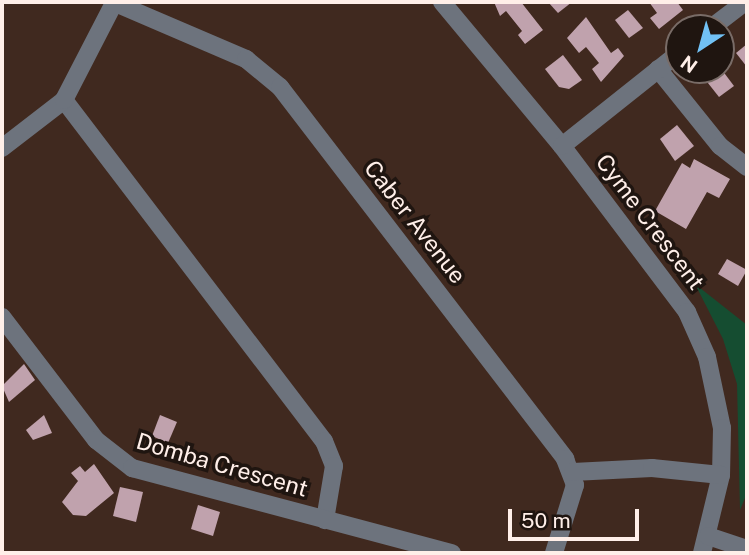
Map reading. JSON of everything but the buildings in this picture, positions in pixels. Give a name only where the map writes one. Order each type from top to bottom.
[{"type":"street","points":[[2,148],[64,100],[113,2]]},
{"type":"street","name":"Caber Avenue","points":[[113,2],[246,59],[280,87],[573,472]]},
{"type":"street","name":"Cyme Crescent","points":[[442,2],[562,146],[687,312],[717,390],[722,428],[721,475],[705,545]]},
{"type":"street","points":[[730,14],[746,2]]},
{"type":"street","points":[[562,146],[665,64]]},
{"type":"street","points":[[659,69],[720,146],[747,166]]},
{"type":"street","points":[[64,100],[324,441],[334,466],[326,520]]},
{"type":"street","name":"Domba Crescent","points":[[2,317],[96,440],[120,462],[452,553]]},
{"type":"street","points":[[554,553],[574,496],[573,472],[618,467],[721,475]]},
{"type":"street","points":[[705,545],[747,549]]},
{"type":"green space","points":[[695,284],[747,325],[747,493],[740,510],[737,384],[723,339]]}]
